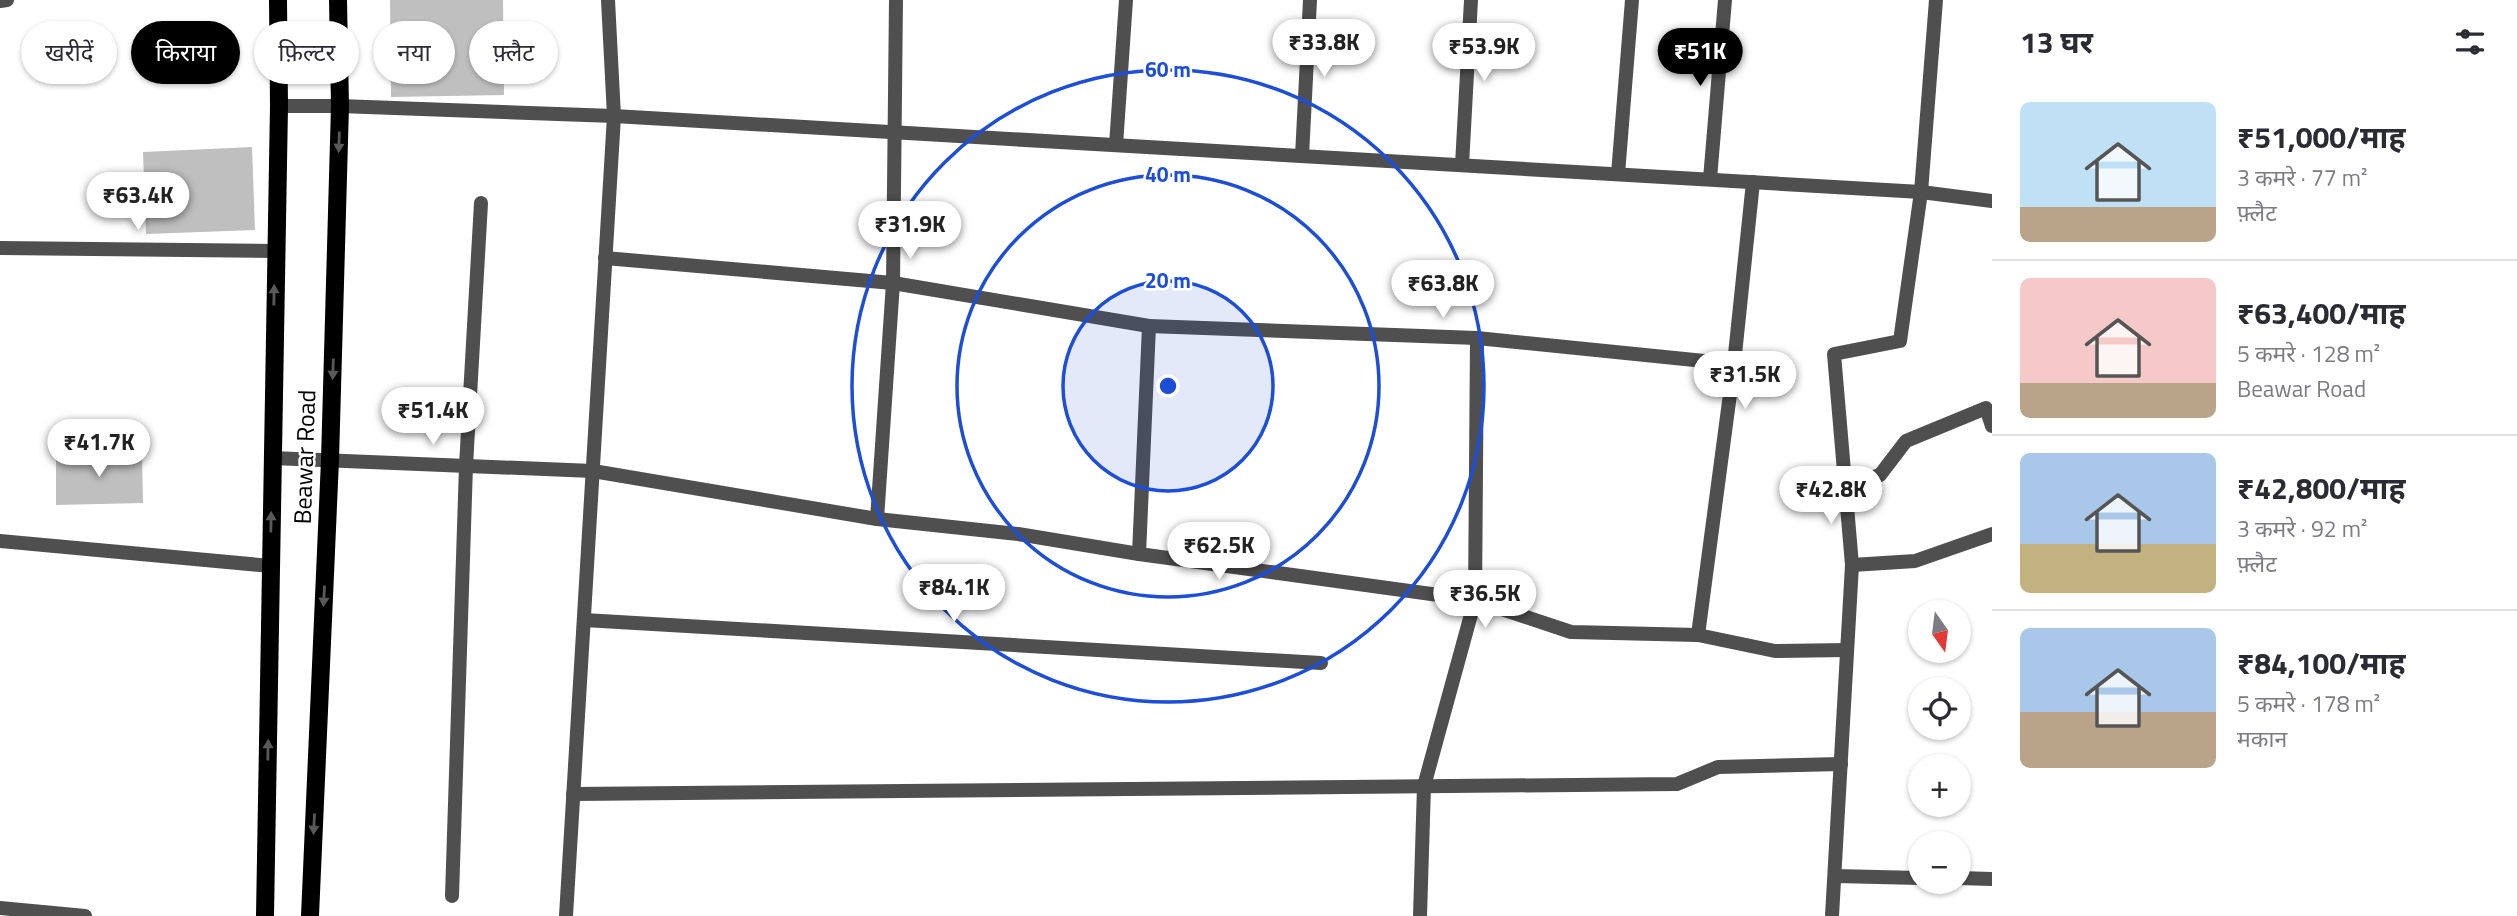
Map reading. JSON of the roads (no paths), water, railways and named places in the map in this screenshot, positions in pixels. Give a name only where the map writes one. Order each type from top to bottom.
[{"type":"main road","name":"Beawar Road","points":[[265,916],[279,107],[278,0]]},
{"type":"main road","name":"Beawar Road","points":[[310,916],[330,460],[341,106],[338,0]]},
{"type":"street","points":[[0,1],[7,0]]},
{"type":"street","points":[[566,916],[614,116],[608,0]]},
{"type":"street","points":[[877,519],[893,283],[896,0]]},
{"type":"street","points":[[1116,145],[1126,0]]},
{"type":"street","points":[[1302,156],[1310,0]]},
{"type":"street","points":[[1462,165],[1471,0]]},
{"type":"street","points":[[1618,174],[1632,0]]},
{"type":"street","points":[[1710,179],[1725,0]]},
{"type":"street","points":[[1832,916],[1852,565],[1834,354],[1900,341],[1921,192],[1936,0]]},
{"type":"street","points":[[279,107],[341,106],[614,116],[1921,192],[1992,201]]},
{"type":"street","points":[[1698,635],[1734,364],[1752,182]]},
{"type":"street","points":[[452,895],[466,466],[481,203]]},
{"type":"street","points":[[0,248],[275,251]]},
{"type":"street","points":[[606,258],[893,283],[1149,326],[1477,338],[1734,364]]},
{"type":"street","points":[[1139,554],[1149,326]]},
{"type":"street","points":[[1420,916],[1424,786],[1475,600],[1477,338]]},
{"type":"street","points":[[1845,486],[1880,475],[1906,441],[1986,408],[1992,426]]},
{"type":"street","points":[[272,458],[593,471],[877,519],[1018,534],[1139,554],[1475,600],[1571,632],[1698,635],[1775,651],[1847,650]]},
{"type":"street","points":[[1852,565],[1915,561],[1992,534]]},
{"type":"street","points":[[0,541],[271,566]]},
{"type":"street","points":[[584,620],[1321,663]]},
{"type":"street","points":[[573,794],[1677,784],[1718,768],[1842,764]]},
{"type":"street","points":[[1835,876],[1908,878]]},
{"type":"street","points":[[1971,878],[1992,879]]},
{"type":"street","points":[[0,908],[85,916]]}]
